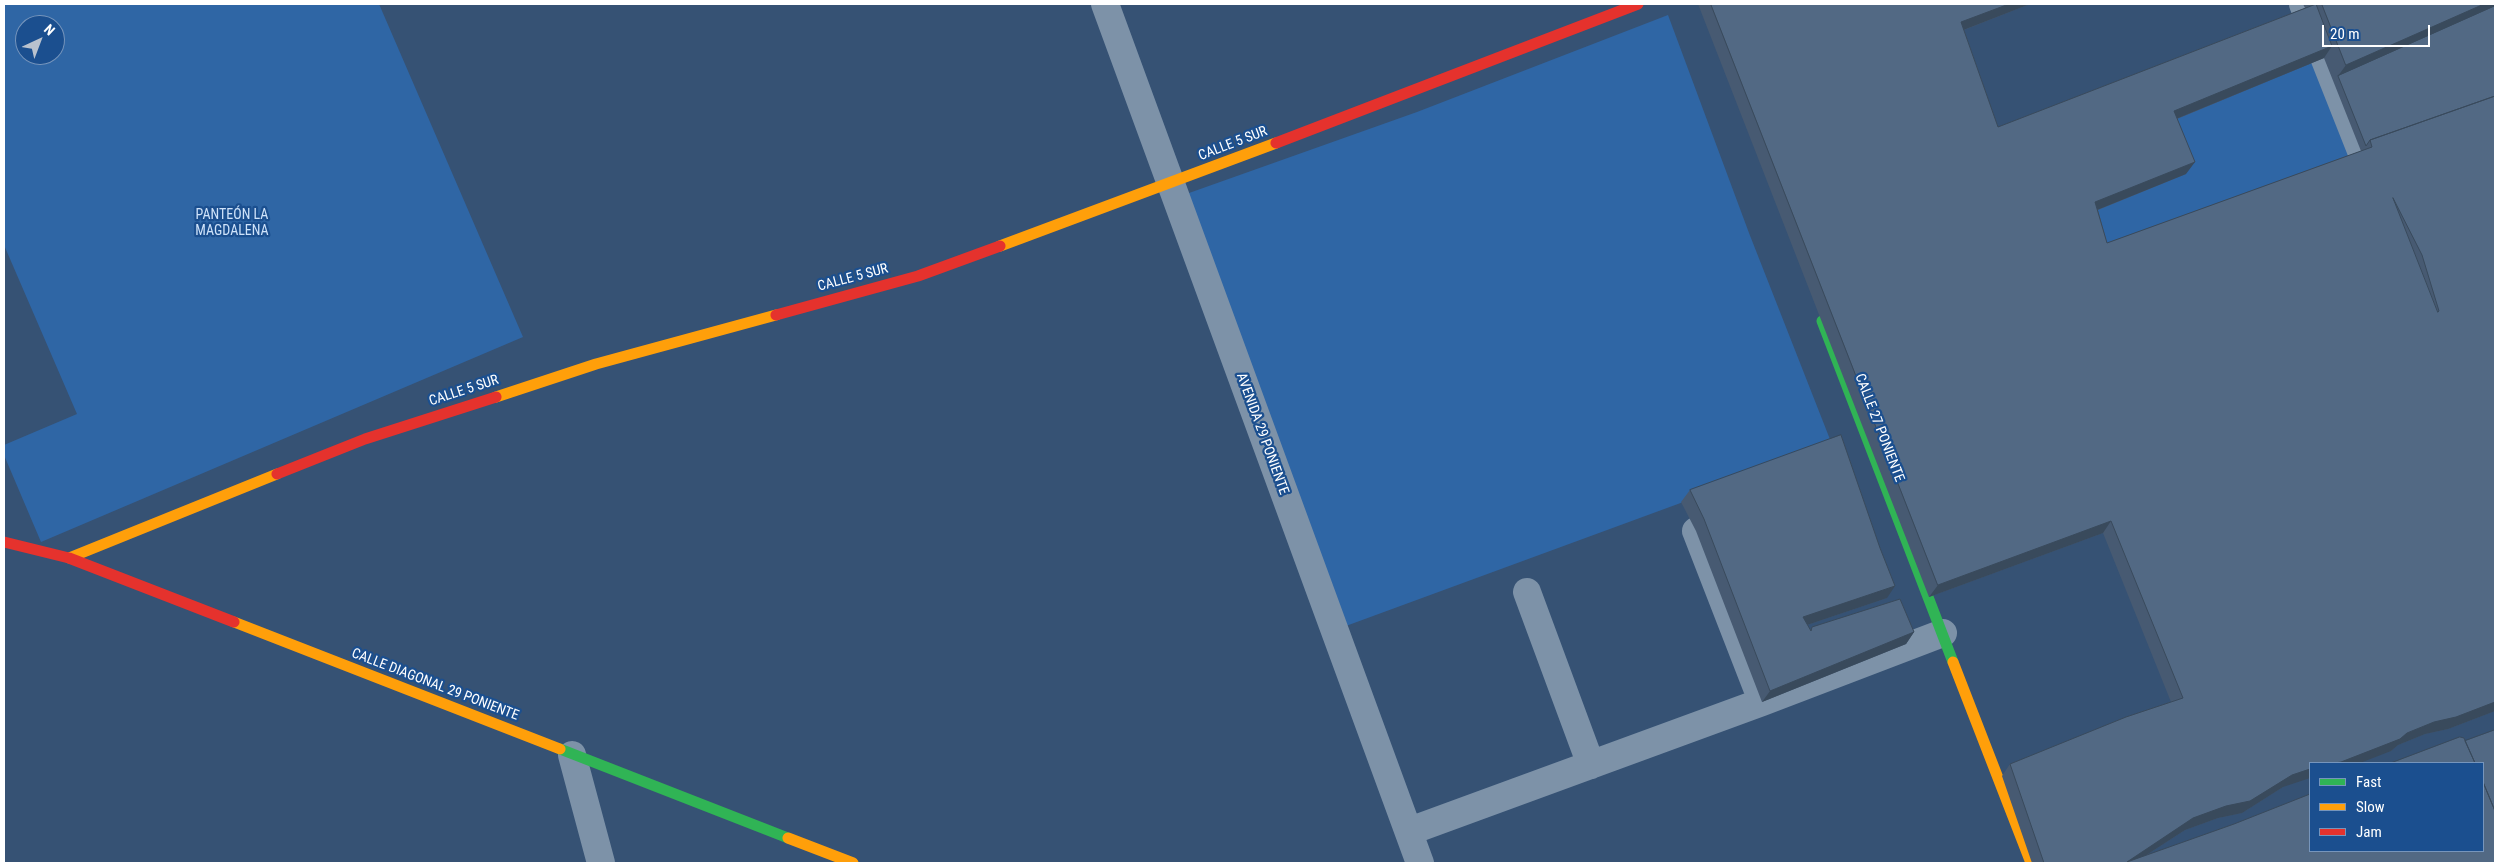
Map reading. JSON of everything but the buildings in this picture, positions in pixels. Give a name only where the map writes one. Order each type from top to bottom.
[{"type":"street","name":"AVENIDA 29 PONIENTE","points":[[1105,4],[1410,830],[1420,863]]},
{"type":"street","name":"CALLE 5 SUR","points":[[69,558],[365,439],[596,364],[918,276],[1170,184],[1638,4]]},
{"type":"street","points":[[2303,4],[2384,209]]},
{"type":"street","name":"CALLE 27 PONIENTE","points":[[1818,310],[2031,863]]},
{"type":"street","points":[[1696,531],[1762,702]]},
{"type":"street","name":"CALLE DIAGONAL 29 PONIENTE","points":[[4,542],[69,558],[853,863]]},
{"type":"street","points":[[1527,592],[1590,765]]},
{"type":"street","points":[[1410,830],[1762,702],[1943,633]]},
{"type":"street","points":[[572,755],[601,863]]},
{"type":"green space","name":"PANTEÓN LA MAGDALENA","points":[[4,4],[379,4],[523,337],[41,542],[4,455],[4,445],[77,414],[4,245]]},
{"type":"green space","points":[[1668,15],[1749,233],[1833,447],[1335,630],[1175,198],[1417,112]]},
{"type":"green space","points":[[2324,58],[2364,158],[2099,255],[2087,214],[2166,123]]},
{"type":"traffic: fast","points":[[1822,321],[1953,662]]},
{"type":"traffic: fast","points":[[560,749],[788,838]]},
{"type":"traffic: slow","points":[[1000,246],[1276,143]]},
{"type":"traffic: slow","points":[[496,397],[596,364],[776,315]]},
{"type":"traffic: slow","points":[[69,558],[277,474]]},
{"type":"traffic: slow","points":[[234,622],[560,749]]},
{"type":"traffic: slow","points":[[1953,662],[2031,863]]},
{"type":"traffic: slow","points":[[788,838],[853,863]]},
{"type":"traffic: jam","points":[[1276,143],[1638,4]]},
{"type":"traffic: jam","points":[[776,315],[918,276],[1000,246]]},
{"type":"traffic: jam","points":[[277,474],[365,439],[496,397]]},
{"type":"traffic: jam","points":[[4,542],[69,558],[234,622]]}]
